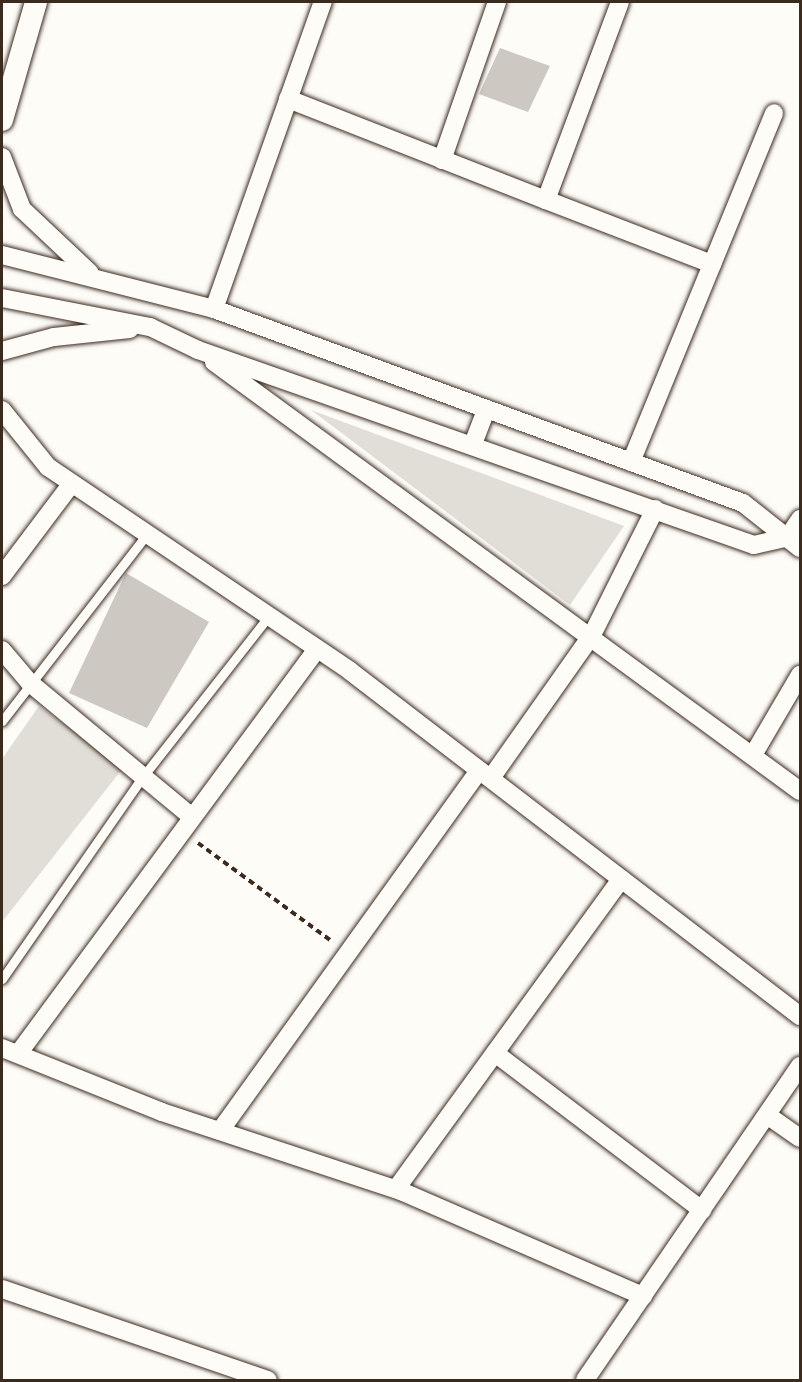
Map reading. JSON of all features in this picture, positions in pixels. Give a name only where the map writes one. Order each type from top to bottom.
[{"type":"street","points":[[2,120],[36,2]]},
{"type":"street","points":[[214,309],[323,2]]},
{"type":"street","points":[[442,160],[496,2]]},
{"type":"street","points":[[546,200],[620,2]]},
{"type":"street","points":[[288,99],[712,264]]},
{"type":"street","points":[[631,462],[774,113]]},
{"type":"street","points":[[2,158],[22,209],[92,274]]},
{"type":"street","points":[[2,255],[92,274],[214,309],[743,503],[794,543]]},
{"type":"street","points":[[2,297],[150,327],[198,350],[473,444],[754,545],[794,543]]},
{"type":"street","points":[[2,351],[54,337],[150,327]]},
{"type":"street","points":[[198,350],[592,635],[801,791]]},
{"type":"street","points":[[2,410],[48,467],[317,649],[485,774],[801,1016]]},
{"type":"street","points":[[473,444],[486,410]]},
{"type":"street","points":[[2,576],[72,483]]},
{"type":"street","points":[[220,1131],[348,953],[592,635],[655,509]]},
{"type":"street","points":[[794,543],[801,519]]},
{"type":"street","points":[[317,649],[187,824],[10,1051],[220,1131],[396,1189],[643,1296]]},
{"type":"street","points":[[2,650],[30,683],[141,779],[187,824]]},
{"type":"street","points":[[753,755],[801,675]]},
{"type":"street","points":[[396,1189],[621,879]]},
{"type":"street","points":[[495,1053],[702,1210]]},
{"type":"street","points":[[585,1380],[801,1066]]},
{"type":"street","points":[[767,1115],[801,1138]]},
{"type":"street","points":[[2,1289],[268,1380]]},
{"type":"lane","points":[[2,721],[147,534]]},
{"type":"lane","points":[[2,979],[141,779],[269,616]]},
{"type":"path","points":[[187,824],[348,953]]},
{"type":"shaded area","points":[[311,410],[624,526],[570,605]]},
{"type":"shaded area","points":[[39,706],[123,768],[2,922],[2,759]]},
{"type":"building","points":[[500,48],[550,66],[528,112],[479,94]]},
{"type":"building","points":[[126,573],[209,622],[147,728],[69,693]]}]
